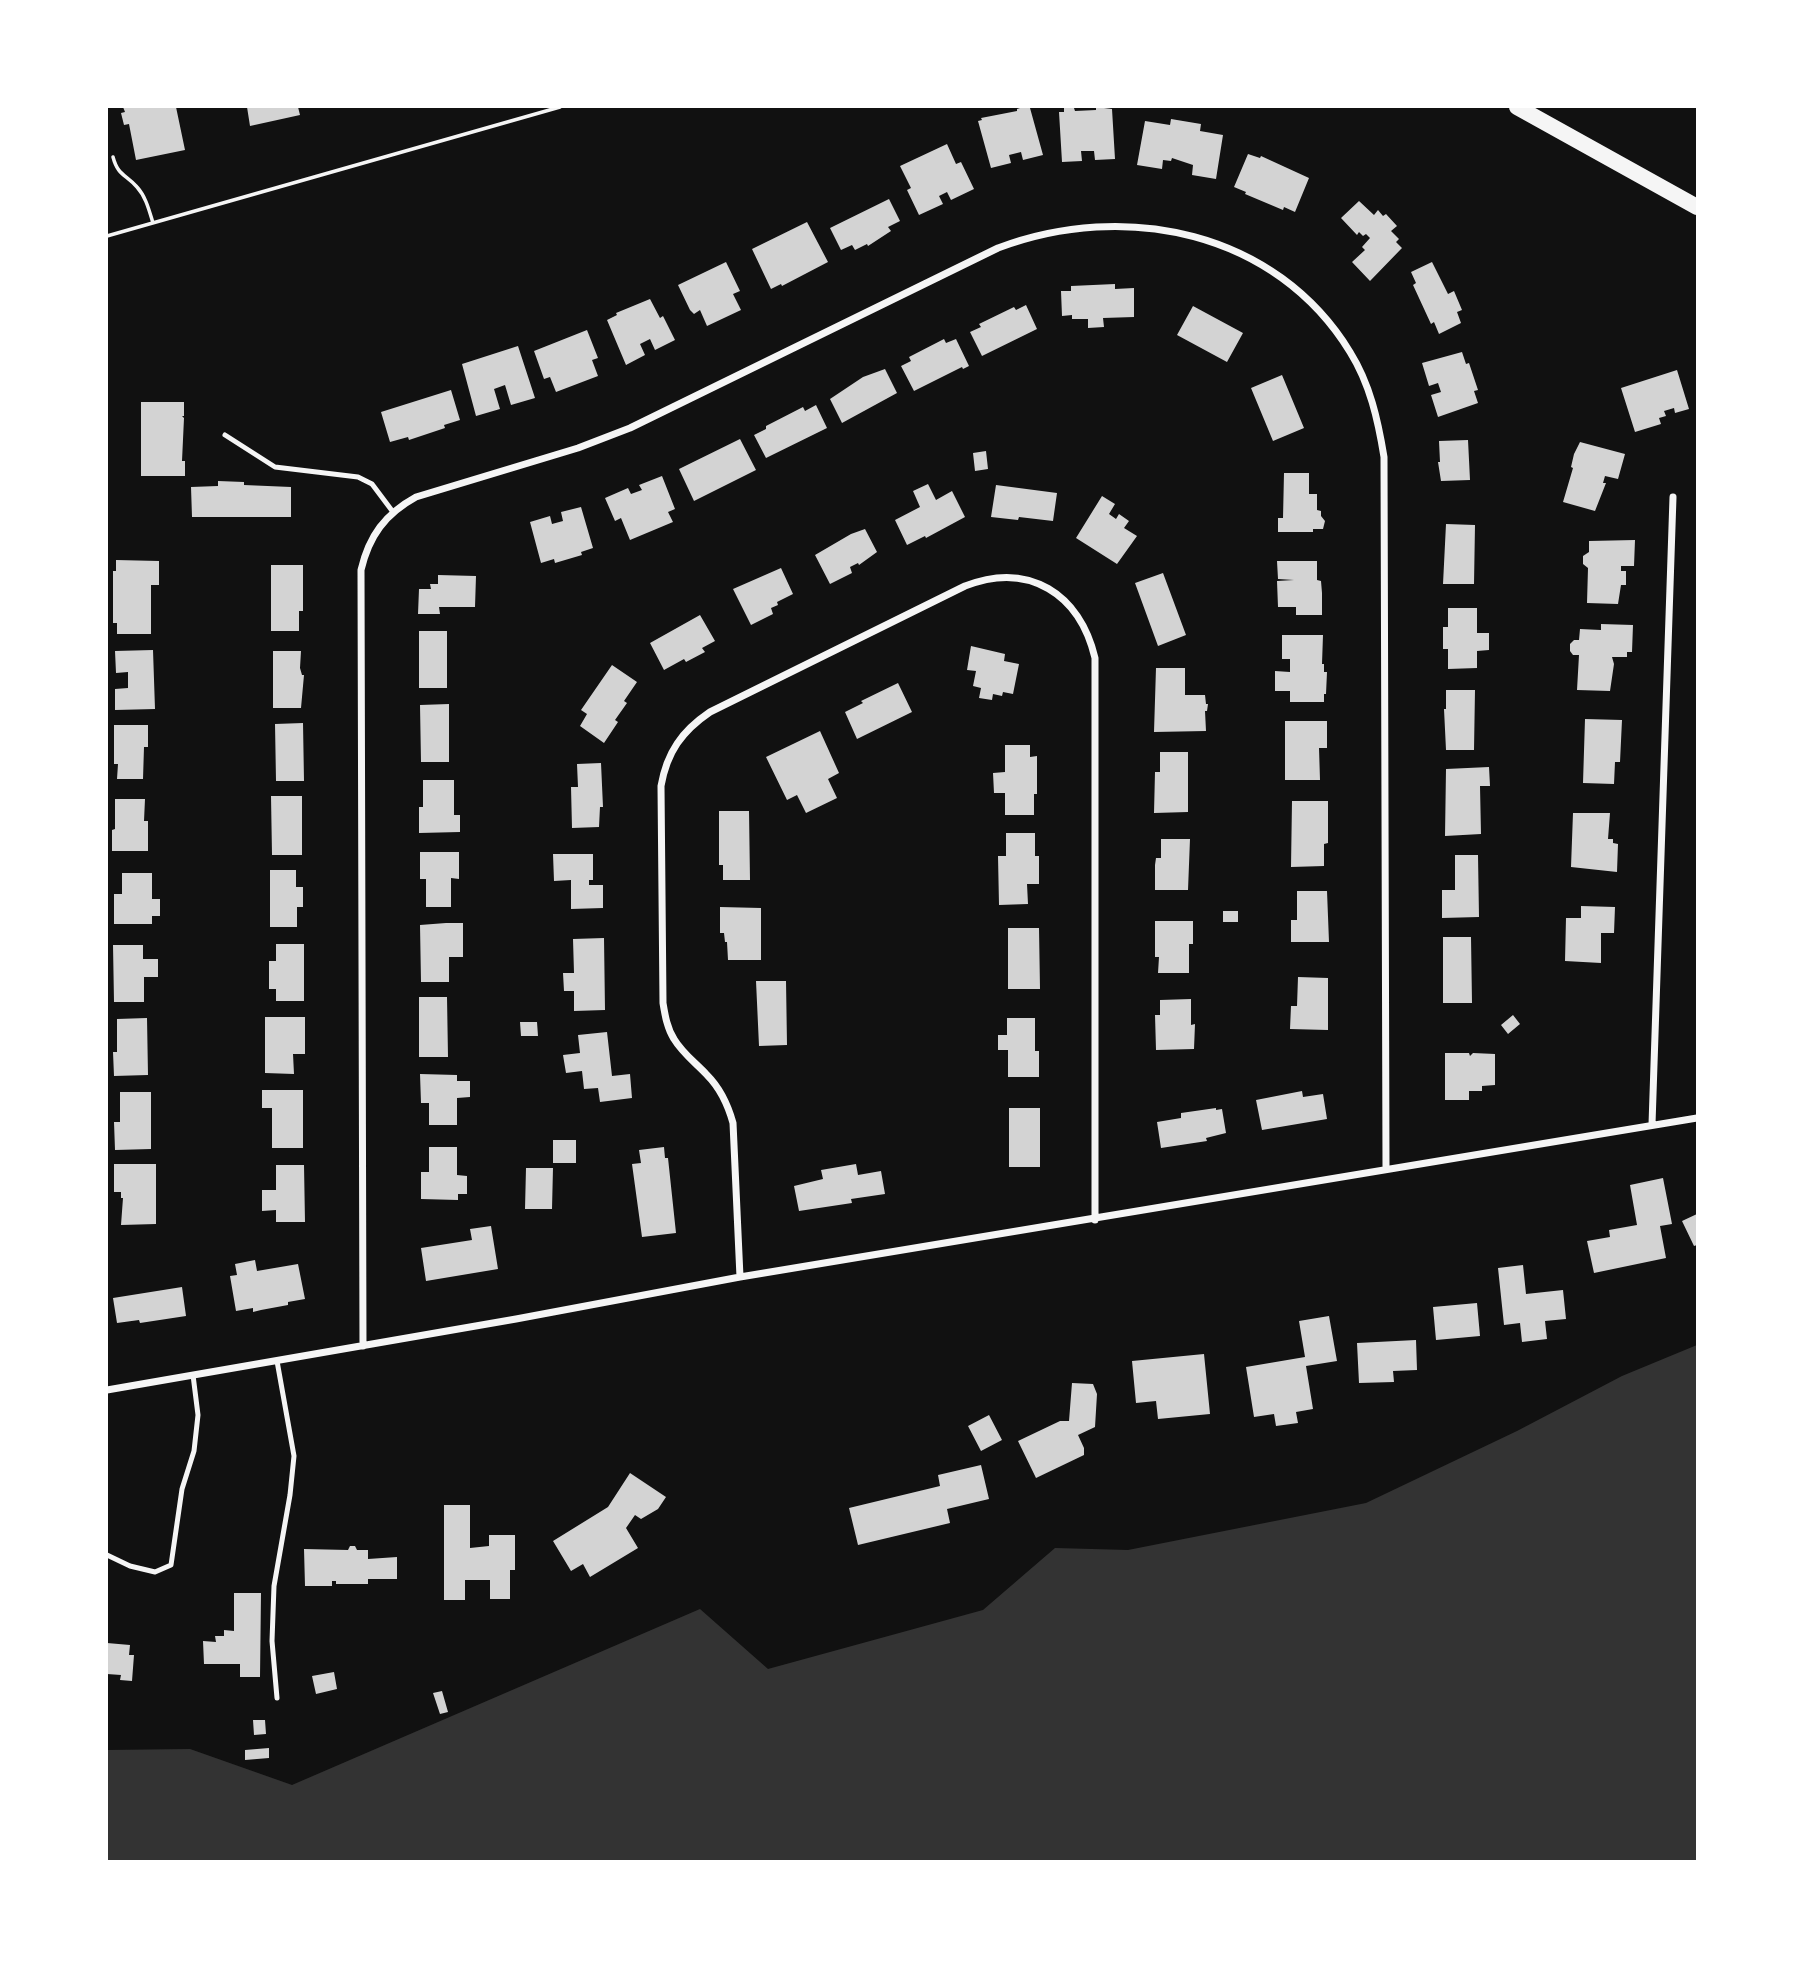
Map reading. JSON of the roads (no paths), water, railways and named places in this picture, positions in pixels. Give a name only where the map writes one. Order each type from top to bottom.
[{"type":"main road","points":[[1517,107],[1697,207]]},
{"type":"street","points":[[363,1346],[361,570],[375,532],[393,512],[416,497],[564,452],[650,419],[998,248],[1038,234],[1070,228],[1109,225],[1151,227],[1191,236],[1251,260],[1286,281],[1331,325],[1351,353],[1368,387],[1379,424],[1384,457],[1387,1169]]},
{"type":"street","points":[[1652,1124],[1673,497]]},
{"type":"street","points":[[740,1277],[733,1123],[720,1090],[708,1075],[687,1057],[674,1039],[663,1003],[661,786],[664,770],[679,738],[694,722],[710,712],[930,603],[976,582],[999,578],[1023,579],[1061,597],[1085,626],[1095,658],[1095,1220]]},
{"type":"street","points":[[107,1390],[740,1277],[1697,1118]]},
{"type":"lane","points":[[225,435],[275,467],[358,477],[372,484],[393,512]]},
{"type":"lane","points":[[277,1361],[294,1456],[274,1586],[272,1641],[277,1698]]},
{"type":"lane","points":[[107,1555],[130,1566],[155,1572],[171,1565],[182,1489],[194,1451],[198,1415],[193,1376]]}]
